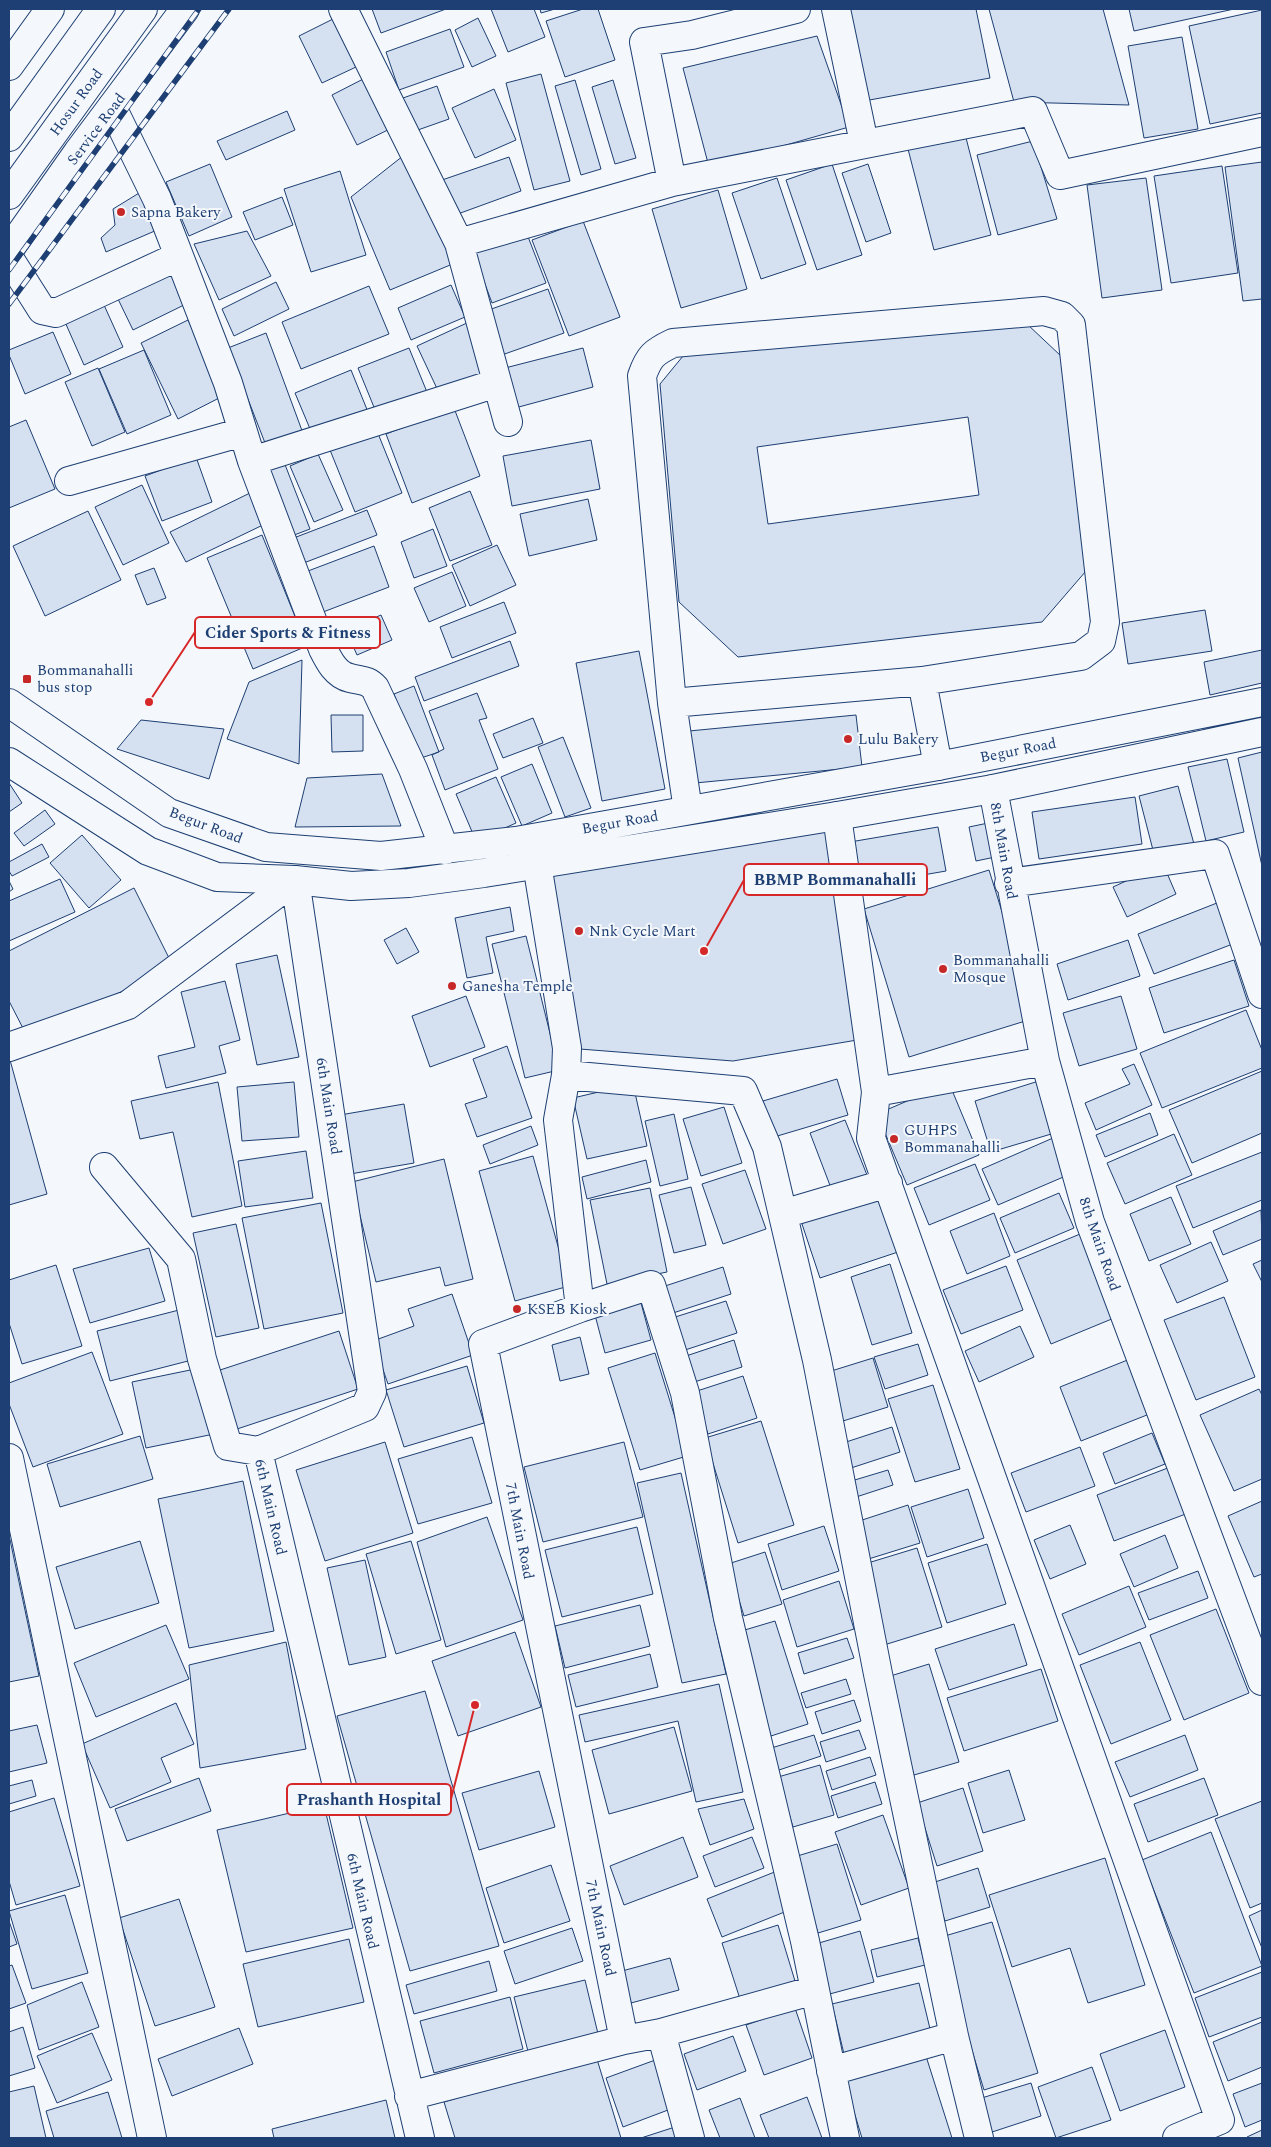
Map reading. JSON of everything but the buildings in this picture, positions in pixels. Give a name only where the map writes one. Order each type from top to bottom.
[{"type":"main road","points":[[9,66],[50,9]]},
{"type":"main road","points":[[9,137],[101,9]]},
{"type":"main road","name":"Hosur Road","points":[[9,195],[143,9]]},
{"type":"main road","name":"Service Road","points":[[9,250],[184,9]]},
{"type":"main road","points":[[344,9],[459,243],[508,422]]},
{"type":"main road","points":[[672,182],[644,42],[692,35],[796,9]]},
{"type":"main road","points":[[836,9],[864,143]]},
{"type":"main road","points":[[112,107],[157,199],[228,383],[252,461],[323,650],[338,672],[352,679],[369,682],[375,688],[413,769],[446,850]]},
{"type":"main road","points":[[459,243],[672,182],[1033,111],[1060,175],[1262,132]]},
{"type":"main road","points":[[9,258],[42,310],[56,314],[179,256]]},
{"type":"main road","points":[[672,703],[922,681],[1081,656],[1101,641],[1105,622],[1071,325],[1062,316],[1044,311],[673,343],[657,350],[647,361],[642,376],[672,703],[688,810]]},
{"type":"main road","points":[[252,461],[497,383]]},
{"type":"main road","points":[[69,481],[243,432]]},
{"type":"main road","points":[[922,681],[938,766]]},
{"type":"main road","name":"Begur Road","points":[[9,703],[169,813],[266,847],[381,856],[516,841],[938,766],[1262,702]]},
{"type":"main road","name":"Begur Road","points":[[9,762],[148,851],[217,877],[295,880],[351,886],[409,883],[537,864],[993,790],[1262,732]]},
{"type":"main road","name":"8th Main Road","points":[[993,790],[1045,1061],[1090,1222],[1262,1682]]},
{"type":"main road","points":[[837,816],[876,1092],[871,1138],[1220,2120],[1177,2138]]},
{"type":"main road","points":[[1010,883],[1214,854],[1262,994]]},
{"type":"main road","points":[[537,864],[567,1048],[566,1075],[558,1120],[580,1308],[651,1284],[685,1393],[728,1618],[815,1990],[845,2138]]},
{"type":"main road","points":[[9,1047],[128,1004],[295,880]]},
{"type":"main road","name":"6th Main Road","points":[[295,880],[372,1392],[365,1407],[258,1451],[420,2138]]},
{"type":"main road","points":[[876,1092],[1045,1061]]},
{"type":"main road","points":[[566,1075],[743,1091],[767,1147],[817,1360],[878,1674],[954,2036],[979,2138]]},
{"type":"main road","points":[[104,1167],[181,1259],[202,1359],[228,1446],[258,1451]]},
{"type":"main road","points":[[783,1214],[888,1183]]},
{"type":"main road","name":"7th Main Road","points":[[580,1308],[483,1344],[624,2040]]},
{"type":"main road","points":[[9,1458],[152,2138]]},
{"type":"main road","points":[[409,2096],[624,2040],[661,2033],[815,1990]]},
{"type":"main road","points":[[661,2033],[690,2138]]},
{"type":"main road","points":[[831,2071],[954,2036]]},
{"type":"railway","points":[[9,270],[199,9]]},
{"type":"railway","points":[[9,304],[229,9]]},
{"type":"place","name":"Sapna Bakery","points":[[121,212]]},
{"type":"place","name":"Bommanahalli bus stop","points":[[27,679]]},
{"type":"place","name":"Cider Sports & Fitness","points":[[149,702]]},
{"type":"place","name":"Lulu Bakery","points":[[848,739]]},
{"type":"place","name":"Nnk Cycle Mart","points":[[579,931]]},
{"type":"place","name":"BBMP Bommanahalli","points":[[704,951]]},
{"type":"place","name":"Bommanahalli Mosque","points":[[943,969]]},
{"type":"place","name":"Ganesha Temple","points":[[452,986]]},
{"type":"place","name":"GUHPS Bommanahalli","points":[[894,1139]]},
{"type":"place","name":"KSEB Kiosk","points":[[517,1309]]},
{"type":"place","name":"Prashanth Hospital","points":[[475,1705]]}]
